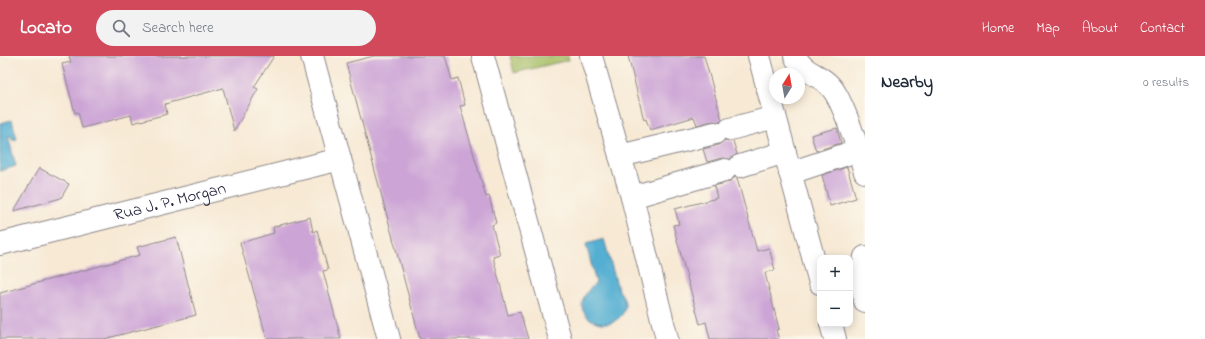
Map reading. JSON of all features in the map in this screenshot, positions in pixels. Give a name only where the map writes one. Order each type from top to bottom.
[{"type":"street","points":[[312,56],[390,339]]},
{"type":"street","points":[[483,56],[560,339]]},
{"type":"street","points":[[591,56],[632,197],[667,339]]},
{"type":"street","points":[[759,56],[817,272]]},
{"type":"street","points":[[795,56],[804,69],[829,84],[836,93],[859,150],[865,172]]},
{"type":"street","points":[[620,156],[776,117]]},
{"type":"street","points":[[790,173],[859,150]]},
{"type":"street","points":[[632,197],[785,152]]},
{"type":"street","name":"Rua J. P. Morgan","points":[[0,244],[340,159]]},
{"type":"street","points":[[865,257],[861,279],[865,301]]},
{"type":"street","points":[[832,327],[835,339]]},
{"type":"green space","points":[[510,56],[568,56],[569,60],[514,73]]},
{"type":"water","points":[[12,120],[17,139],[12,140],[11,136],[8,136],[16,166],[0,171],[0,123]]},
{"type":"water","points":[[604,239],[618,289],[623,296],[625,305],[624,311],[617,319],[609,323],[599,323],[590,319],[584,313],[582,304],[585,294],[596,283],[586,244]]},
{"type":"building","points":[[69,56],[274,56],[254,87],[258,89],[234,131],[223,88],[165,104],[167,114],[133,123],[131,115],[82,128],[78,112],[75,113],[62,64],[71,62]]},
{"type":"building","points":[[374,56],[445,56],[452,80],[458,78],[465,105],[460,106],[486,197],[489,196],[496,223],[492,225],[500,255],[493,257],[508,315],[520,312],[528,339],[420,339],[346,63]]},
{"type":"building","points":[[628,56],[704,56],[722,120],[720,122],[712,121],[697,125],[694,117],[650,130],[646,119],[644,120]]},
{"type":"building","points":[[837,128],[841,143],[816,151],[811,135]]},
{"type":"building","points":[[725,140],[733,141],[737,154],[730,159],[722,158],[707,162],[703,149],[718,145]]},
{"type":"building","points":[[847,167],[856,198],[830,206],[822,175]]},
{"type":"building","points":[[39,168],[69,184],[61,198],[14,211]]},
{"type":"building","points":[[735,177],[737,178],[757,251],[769,248],[775,270],[765,273],[779,329],[776,330],[779,339],[710,339],[706,322],[700,324],[685,270],[673,225],[679,224],[675,209],[717,198],[714,186],[729,182]]},
{"type":"building","points":[[310,217],[313,232],[317,230],[328,270],[323,271],[341,339],[267,339],[240,243],[274,233],[273,227]]},
{"type":"building","points":[[176,237],[196,315],[104,339],[0,339],[0,293],[140,255],[137,247]]}]
